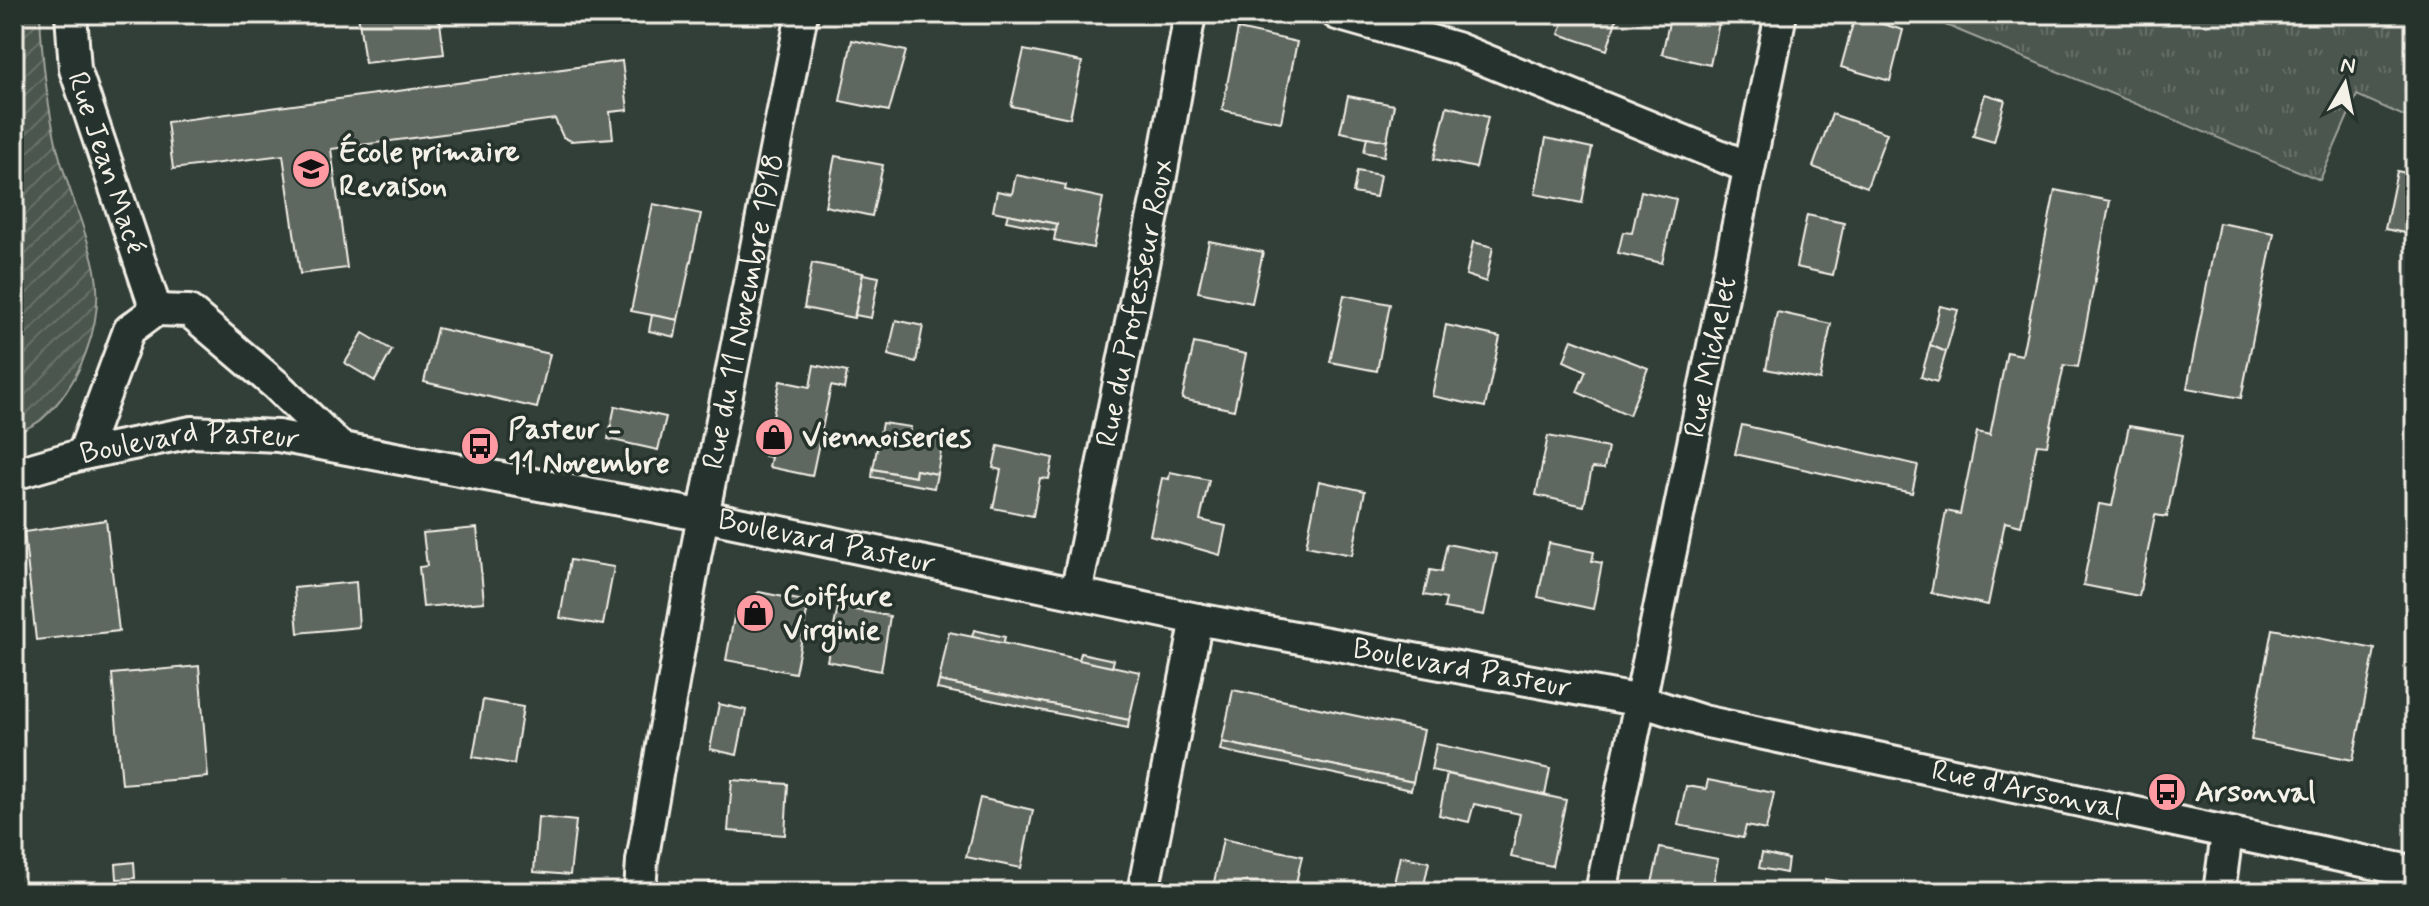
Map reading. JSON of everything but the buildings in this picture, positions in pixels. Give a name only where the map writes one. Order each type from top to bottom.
[{"type":"street","name":"Rue Jean Macé","points":[[71,14],[75,69],[156,310]]},
{"type":"street","name":"Rue du 11 Novembre 1918","points":[[640,892],[650,816],[705,516],[802,14]]},
{"type":"street","name":"Rue du Professeur Roux","points":[[1076,593],[1160,181],[1190,14]]},
{"type":"street","points":[[1337,14],[1456,48],[1748,167]]},
{"type":"street","name":"Rue Michelet","points":[[1601,892],[1781,14]]},
{"type":"street","points":[[83,454],[129,330],[156,310],[189,311],[276,385],[339,446]]},
{"type":"street","name":"Boulevard Pasteur","points":[[14,474],[83,454],[192,432],[278,436],[705,516],[1197,619],[1641,701]]},
{"type":"street","points":[[1143,892],[1197,619]]},
{"type":"street","name":"Rue d'Arsonval","points":[[1641,701],[1703,721],[2415,872]]},
{"type":"street","points":[[2219,892],[2227,834]]},
{"type":"green space","points":[[14,14],[40,14],[53,130],[91,255],[97,290],[93,331],[78,371],[55,406],[41,420],[14,435]]},
{"type":"green space","points":[[1919,14],[2415,14],[2415,121],[2357,95],[2320,180]]},
{"type":"place","name":"École primaire Revaison","points":[[311,169]]},
{"type":"place","name":"Viennoiseries","points":[[774,437]]},
{"type":"place","name":"Pasteur - 11 Novembre","points":[[480,446]]},
{"type":"place","name":"Coiffure Virginie","points":[[755,613]]},
{"type":"place","name":"Arsonval","points":[[2167,792]]}]
